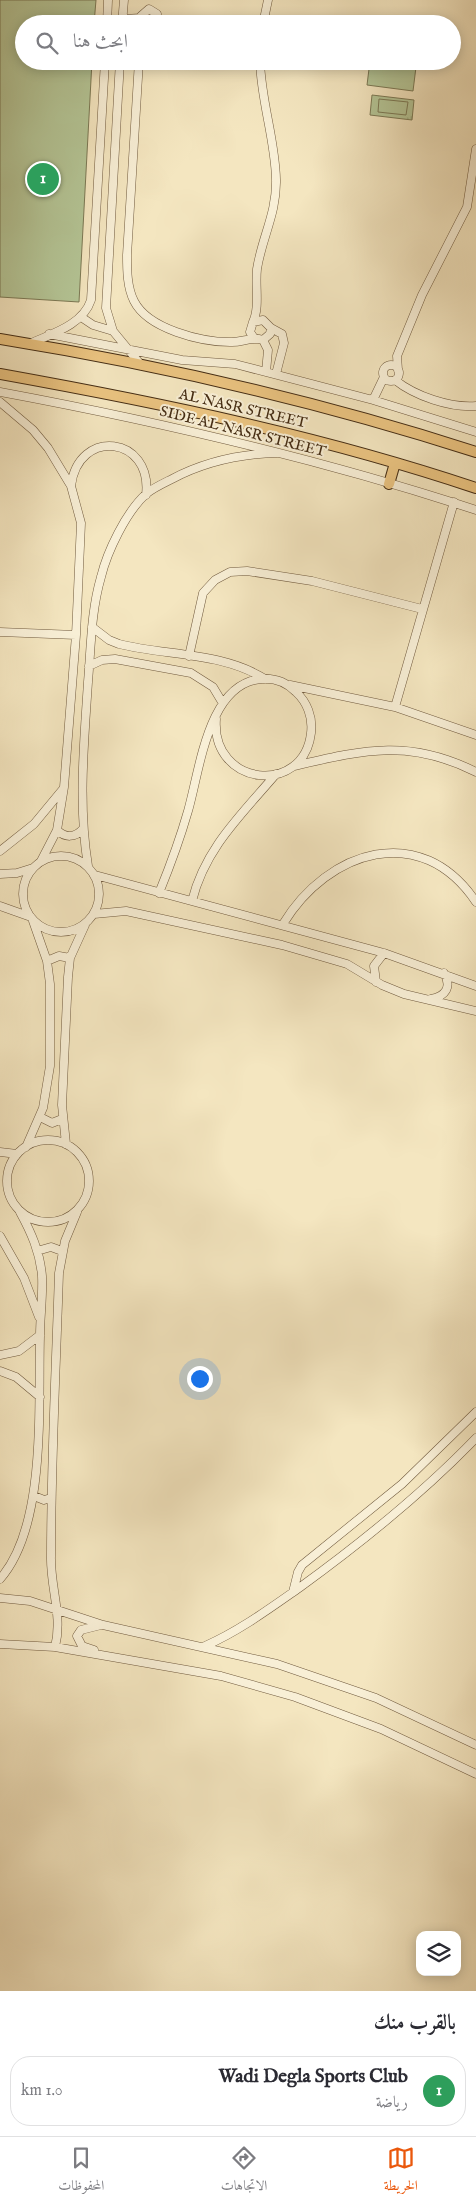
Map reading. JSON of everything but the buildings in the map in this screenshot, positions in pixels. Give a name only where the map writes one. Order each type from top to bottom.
[{"type":"main road","name":"AL NASR STREET","points":[[0,340],[142,366],[266,393],[364,418],[476,452]]},
{"type":"main road","name":"AL NASR STREET","points":[[0,374],[118,395],[256,425],[395,463],[476,488]]},
{"type":"main road","points":[[389,484],[395,463]]},
{"type":"street","points":[[107,15],[108,0]]},
{"type":"street","points":[[123,15],[124,0]]},
{"type":"street","points":[[147,0],[149,9]]},
{"type":"street","points":[[265,15],[268,0]]},
{"type":"street","points":[[143,15],[144,11],[149,9]]},
{"type":"street","points":[[149,9],[156,12],[156,15]]},
{"type":"street","points":[[28,345],[81,317],[91,300],[104,70]]},
{"type":"street","points":[[119,70],[105,300],[107,316],[113,331],[142,366]]},
{"type":"street","points":[[138,70],[127,272],[131,293],[139,309],[147,317],[164,327],[222,342],[260,340],[270,334],[271,328]]},
{"type":"street","points":[[243,340],[250,332],[256,308],[258,267],[271,223],[276,179],[261,90],[260,70]]},
{"type":"street","points":[[395,380],[398,375],[396,361],[399,349],[427,283],[449,247],[467,207],[476,149]]},
{"type":"street","points":[[256,308],[263,320],[271,328],[280,332],[284,340],[276,374]]},
{"type":"street","points":[[81,317],[93,325],[113,331]]},
{"type":"street","points":[[253,322],[263,320]]},
{"type":"street","points":[[250,332],[268,350],[266,372]]},
{"type":"street","points":[[49,334],[182,360],[235,364],[373,400],[476,432]]},
{"type":"street","points":[[373,400],[384,377],[383,370],[399,349]]},
{"type":"street","points":[[386,367],[392,365],[398,370]]},
{"type":"street","points":[[384,377],[388,381],[395,380],[412,392],[454,404],[476,406]]},
{"type":"street","name":"SIDE AL NASR STREET","points":[[0,392],[94,410],[247,444],[454,502],[476,510]]},
{"type":"street","points":[[0,402],[33,430],[48,448],[71,486],[81,523],[76,635],[64,787],[57,830],[41,861]]},
{"type":"street","points":[[71,486],[72,474],[77,463],[86,454],[96,448],[114,446],[130,452],[139,460],[145,471],[147,482],[146,494]]},
{"type":"street","points":[[88,866],[82,829],[82,759],[92,627],[96,595],[107,557],[123,525],[146,494],[187,471],[208,463],[231,457],[277,453]]},
{"type":"street","points":[[395,707],[454,502]]},
{"type":"street","points":[[189,656],[203,593],[215,580],[230,572],[247,571],[312,581],[422,609]]},
{"type":"street","points":[[92,627],[104,637],[119,644],[238,665],[265,679],[395,707],[476,734]]},
{"type":"street","points":[[0,632],[76,635]]},
{"type":"street","points":[[89,666],[102,660],[115,658],[191,673],[206,681],[222,702]]},
{"type":"street","points":[[159,893],[180,839],[198,767],[222,702],[245,682],[265,679]]},
{"type":"street","points":[[284,683],[300,696],[306,704],[312,723],[309,743],[305,752],[292,766]]},
{"type":"street","points":[[216,719],[217,740],[221,750],[231,763],[244,772],[254,775],[276,774]]},
{"type":"street","points":[[192,901],[198,878],[214,846],[276,774],[292,766],[354,752],[389,749],[428,754],[476,772]]},
{"type":"street","points":[[0,851],[34,824],[64,787]]},
{"type":"street","points":[[57,830],[68,836],[76,835],[82,829]]},
{"type":"street","points":[[283,924],[304,893],[318,880],[350,860],[370,855],[405,855],[431,862],[450,872],[476,902]]},
{"type":"street","points":[[26,1147],[40,1117],[48,1087],[51,1000],[47,961],[32,918],[26,907],[24,887],[33,868],[41,861],[50,857],[70,856],[88,866],[95,875],[99,898],[94,914],[87,922],[70,958],[62,1119],[66,1144]]},
{"type":"street","points":[[0,874],[33,868]]},
{"type":"street","points":[[95,875],[283,924],[384,953],[476,986]]},
{"type":"street","points":[[0,906],[32,918],[46,929],[55,932],[72,930],[87,922]]},
{"type":"street","points":[[94,914],[126,911],[250,937],[347,964],[376,982],[404,994],[476,1011]]},
{"type":"street","points":[[376,982],[374,966],[384,953]]},
{"type":"street","points":[[47,961],[59,956],[70,958]]},
{"type":"street","points":[[430,1000],[442,996],[448,989],[448,980],[444,973]]},
{"type":"street","points":[[40,1117],[52,1122],[62,1119]]},
{"type":"street","points":[[10,1199],[7,1175],[18,1154],[26,1147],[46,1140],[66,1144],[78,1151],[86,1162],[90,1175],[88,1195],[77,1212],[62,1251],[51,1498],[50,1564],[58,1610],[59,1629],[55,1647]]},
{"type":"street","points":[[0,1152],[18,1154]]},
{"type":"street","points":[[0,1193],[10,1199],[30,1229],[42,1275],[40,1397],[34,1496],[23,1542],[0,1579]]},
{"type":"street","points":[[20,1212],[33,1220],[48,1223],[64,1220],[77,1212]]},
{"type":"street","points":[[0,1236],[24,1278],[40,1321]]},
{"type":"street","points":[[37,1251],[52,1247],[62,1251]]},
{"type":"street","points":[[0,1355],[19,1351],[40,1335]]},
{"type":"street","points":[[0,1371],[16,1378],[40,1397]]},
{"type":"street","points":[[293,1592],[298,1572],[302,1565],[402,1484],[476,1412]]},
{"type":"street","points":[[205,1646],[254,1620],[367,1536],[476,1438]]},
{"type":"street","points":[[34,1496],[44,1500],[51,1498]]},
{"type":"street","points":[[0,1598],[30,1601],[103,1625],[205,1646],[277,1664],[376,1698],[476,1745]]},
{"type":"street","points":[[103,1625],[81,1630],[77,1640],[82,1646],[105,1656]]},
{"type":"street","points":[[0,1644],[55,1647],[221,1676],[295,1697],[381,1729],[476,1774]]},
{"type":"green space","points":[[0,0],[96,0],[95,15],[15,15],[15,70],[92,70],[79,302],[0,297]]},
{"type":"green space","points":[[369,70],[416,70],[413,91],[367,85]]},
{"type":"green space","points":[[372,95],[414,100],[412,120],[370,115]]},
{"type":"green space","points":[[379,99],[408,102],[406,115],[378,112]]},
{"type":"place","name":"Wadi Degla Sports Club","points":[[43,179]]}]
